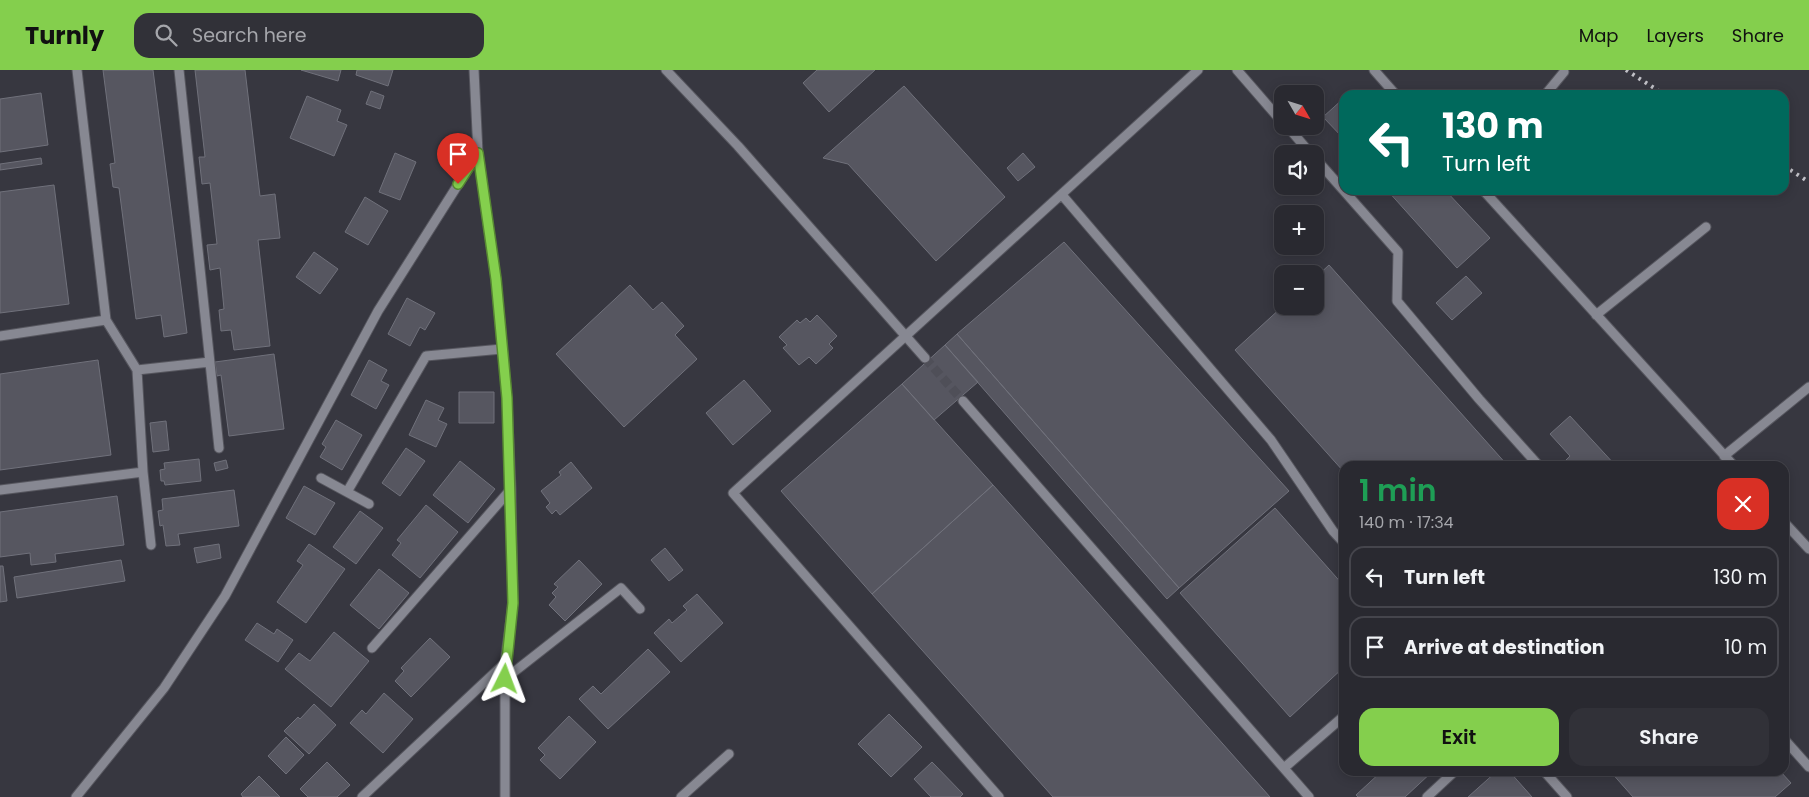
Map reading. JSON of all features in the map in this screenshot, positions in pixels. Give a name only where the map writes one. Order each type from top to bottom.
[{"type":"street","points":[[77,70],[106,320],[136,370],[143,472],[151,544]]},
{"type":"street","points":[[179,70],[219,448]]},
{"type":"street","points":[[474,70],[478,153],[496,279],[512,489],[513,603],[505,663],[505,797]]},
{"type":"street","points":[[666,70],[738,146],[925,358]]},
{"type":"street","points":[[998,797],[733,494],[905,335],[1198,70]]},
{"type":"street","points":[[1237,70],[1274,113]]},
{"type":"street","points":[[1374,70],[1392,90]]},
{"type":"street","points":[[1549,90],[1564,72]]},
{"type":"street","points":[[1294,135],[1303,145]]},
{"type":"street","points":[[76,797],[164,688],[225,596],[378,311],[478,153]]},
{"type":"street","points":[[1324,168],[1339,185]]},
{"type":"street","points":[[1062,195],[1271,440],[1339,538]]},
{"type":"street","points":[[1348,195],[1398,252],[1397,301],[1479,399],[1535,461]]},
{"type":"street","points":[[1487,195],[1729,461]]},
{"type":"street","points":[[1596,315],[1706,227]]},
{"type":"street","points":[[0,336],[106,320]]},
{"type":"street","points":[[347,492],[426,356],[502,349]]},
{"type":"street","points":[[136,370],[210,362]]},
{"type":"street","points":[[1724,456],[1809,386]]},
{"type":"street","points":[[963,401],[1309,797]]},
{"type":"street","points":[[0,490],[143,472]]},
{"type":"street","points":[[321,478],[369,504]]},
{"type":"street","points":[[372,648],[512,489]]},
{"type":"street","points":[[1789,527],[1809,549]]},
{"type":"street","points":[[505,679],[621,588],[640,609]]},
{"type":"street","points":[[362,797],[505,663]]},
{"type":"street","points":[[1284,768],[1339,720]]},
{"type":"street","points":[[1789,745],[1809,767]]},
{"type":"street","points":[[681,797],[729,754]]},
{"type":"street","points":[[1427,797],[1450,776]]},
{"type":"street","points":[[1548,776],[1567,797]]},
{"type":"building","points":[[103,70],[153,70],[187,333],[164,337],[161,315],[136,319],[119,188],[113,187],[110,164],[115,163]]},
{"type":"building","points":[[195,70],[245,70],[260,196],[275,194],[280,238],[258,240],[270,346],[234,350],[231,330],[221,331],[219,310],[224,309],[220,268],[210,270],[207,245],[217,244],[210,183],[202,184],[199,157],[205,157]]},
{"type":"building","points":[[301,70],[341,70],[338,81]]},
{"type":"building","points":[[357,70],[393,70],[388,86],[356,75]]},
{"type":"building","points":[[817,70],[875,70],[829,112],[803,83]]},
{"type":"building","points":[[904,86],[1005,197],[936,261],[848,164],[823,158]]},
{"type":"building","points":[[371,91],[384,96],[380,109],[366,104]]},
{"type":"building","points":[[41,93],[48,145],[0,152],[0,99]]},
{"type":"building","points":[[307,96],[341,110],[337,121],[347,125],[334,156],[290,138]]},
{"type":"building","points":[[1339,103],[1339,134],[1324,116]]},
{"type":"building","points":[[395,153],[416,162],[400,200],[379,192]]},
{"type":"building","points":[[1023,153],[1035,167],[1018,181],[1007,168]]},
{"type":"building","points":[[41,158],[42,164],[0,170],[0,164]]},
{"type":"building","points":[[54,185],[69,304],[0,313],[0,192]]},
{"type":"building","points":[[1391,195],[1450,195],[1490,238],[1457,268]]},
{"type":"building","points":[[365,197],[388,211],[368,245],[345,232]]},
{"type":"building","points":[[1064,242],[1289,491],[1179,588],[957,334]]},
{"type":"building","points":[[314,252],[338,269],[320,294],[296,277]]},
{"type":"building","points":[[1329,265],[1504,461],[1339,461],[1339,466],[1235,350],[1274,314],[1324,315],[1324,270]]},
{"type":"building","points":[[1466,276],[1482,293],[1452,320],[1436,303]]},
{"type":"building","points":[[630,285],[653,310],[662,302],[684,326],[675,335],[697,359],[624,427],[556,354]]},
{"type":"building","points":[[407,298],[435,313],[425,330],[420,327],[410,346],[388,334]]},
{"type":"building","points":[[817,315],[837,336],[829,344],[833,348],[816,364],[809,357],[799,365],[783,348],[787,345],[779,337],[797,320],[800,323],[806,318],[810,322]]},
{"type":"building","points":[[957,334],[1179,588],[1167,599],[945,345]]},
{"type":"building","points":[[945,345],[978,382],[934,420],[902,384]]},
{"type":"building","points":[[274,354],[284,429],[229,436],[221,375],[217,376],[215,362]]},
{"type":"building","points":[[98,360],[111,455],[0,470],[0,374]]},
{"type":"building","points":[[369,360],[387,370],[381,381],[389,385],[376,409],[351,395]]},
{"type":"building","points":[[744,380],[771,411],[733,445],[706,413]]},
{"type":"building","points":[[902,384],[993,485],[872,594],[781,491]]},
{"type":"building","points":[[459,392],[494,392],[494,423],[459,423]]},
{"type":"building","points":[[426,400],[444,408],[438,420],[447,424],[436,447],[409,435]]},
{"type":"building","points":[[1570,416],[1611,461],[1565,461],[1570,456],[1550,434]]},
{"type":"building","points":[[336,420],[362,435],[342,470],[320,457],[326,447],[322,444]]},
{"type":"building","points":[[166,421],[169,450],[153,452],[150,423]]},
{"type":"building","points":[[406,448],[425,461],[400,496],[382,483]]},
{"type":"building","points":[[199,459],[201,481],[165,485],[164,481],[161,481],[160,470],[165,469],[164,463]]},
{"type":"building","points":[[226,460],[228,468],[216,471],[214,463]]},
{"type":"building","points":[[460,461],[495,489],[468,523],[433,495]]},
{"type":"building","points":[[571,462],[592,488],[560,515],[556,510],[552,514],[546,507],[550,503],[541,491],[561,475],[559,472]]},
{"type":"building","points":[[993,485],[1270,797],[1053,797],[872,594]]},
{"type":"building","points":[[304,486],[335,503],[315,535],[286,518]]},
{"type":"building","points":[[234,490],[239,526],[178,534],[180,545],[166,546],[163,525],[160,526],[158,511],[163,510],[162,499]]},
{"type":"building","points":[[117,496],[124,545],[55,554],[56,562],[31,565],[30,553],[0,557],[0,512]]},
{"type":"building","points":[[426,505],[458,532],[420,578],[392,555],[401,543],[397,540]]},
{"type":"building","points":[[1275,508],[1339,580],[1339,672],[1290,717],[1180,593]]},
{"type":"building","points":[[360,511],[383,528],[356,564],[333,547]]},
{"type":"building","points":[[219,544],[221,558],[197,563],[194,548]]},
{"type":"building","points":[[309,544],[345,569],[306,623],[277,602],[303,565],[297,561]]},
{"type":"building","points":[[665,548],[683,570],[669,581],[651,560]]},
{"type":"building","points":[[121,560],[125,581],[17,598],[14,577]]},
{"type":"building","points":[[579,560],[602,584],[565,621],[549,605],[556,597],[552,593],[558,587],[554,584]]},
{"type":"building","points":[[0,566],[3,566],[7,601],[0,602]]},
{"type":"building","points":[[379,569],[409,593],[379,629],[350,605]]},
{"type":"building","points":[[697,594],[723,623],[681,662],[654,633],[669,619],[672,623],[687,610],[683,606]]},
{"type":"building","points":[[257,623],[274,634],[277,629],[293,640],[278,662],[245,640]]},
{"type":"building","points":[[334,632],[369,661],[331,707],[285,669],[299,653],[310,661]]},
{"type":"building","points":[[430,638],[450,657],[411,697],[395,681],[404,671],[401,668]]},
{"type":"building","points":[[648,649],[670,672],[608,729],[579,699],[593,686],[601,694]]},
{"type":"building","points":[[384,693],[413,719],[383,753],[350,723],[362,710],[366,714]]},
{"type":"building","points":[[314,704],[336,725],[309,754],[284,731],[298,717],[300,719]]},
{"type":"building","points":[[889,714],[922,747],[891,777],[858,744]]},
{"type":"building","points":[[569,716],[596,742],[560,779],[540,760],[545,755],[538,748]]},
{"type":"building","points":[[286,737],[304,755],[286,774],[268,756]]},
{"type":"building","points":[[327,762],[350,785],[337,797],[308,797],[300,789]]},
{"type":"building","points":[[932,762],[963,794],[960,797],[931,797],[914,779]]},
{"type":"building","points":[[259,776],[280,797],[243,797],[241,794]]},
{"type":"building","points":[[1377,776],[1428,776],[1405,797],[1358,797],[1356,795]]},
{"type":"building","points":[[1491,776],[1513,776],[1532,797],[1468,797]]},
{"type":"building","points":[[1614,776],[1785,776],[1791,783],[1775,797],[1633,797]]},
{"type":"tunnel","points":[[925,358],[963,401]]},
{"type":"railway","points":[[1626,70],[1657,90]]},
{"type":"railway","points":[[1789,169],[1809,182]]},
{"type":"route","points":[[458,184],[478,153],[496,279],[507,398],[512,489],[513,603],[505,663],[505,679]]}]
